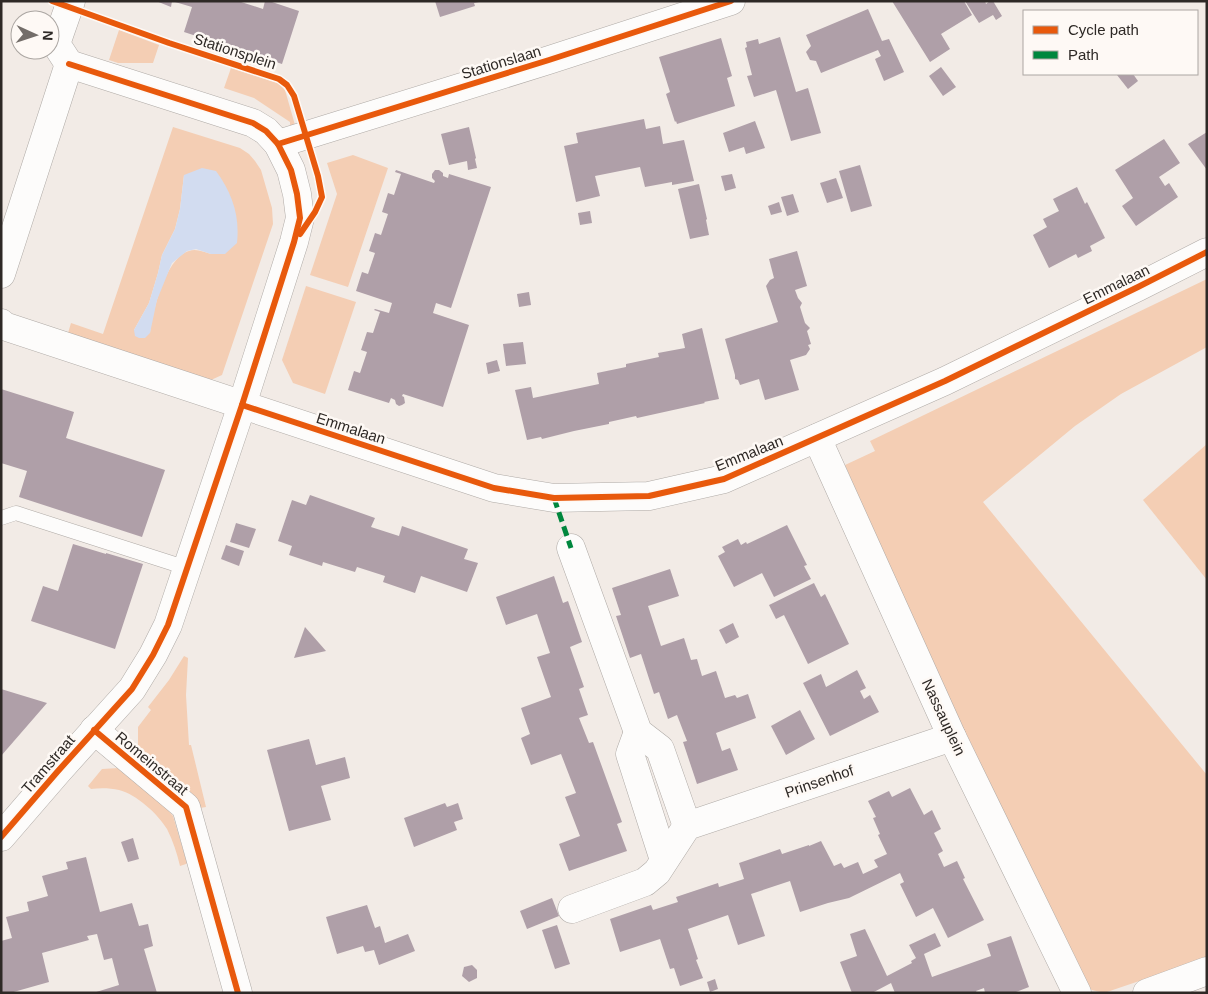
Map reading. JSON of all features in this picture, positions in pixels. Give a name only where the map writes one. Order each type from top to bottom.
[{"type":"street","points":[[1,323],[4,326],[242,405],[300,218],[291,170],[278,144],[266,130],[253,123],[69,64],[56,44],[71,1]]},
{"type":"street","name":"Stationslaan","points":[[278,144],[540,63],[731,1]]},
{"type":"street","points":[[1,274],[69,64]]},
{"type":"street","name":"Emmalaan","points":[[242,405],[494,488],[554,498],[649,496],[724,479],[945,381],[1207,252]]},
{"type":"street","name":"Romeinstraat","points":[[238,993],[186,807],[94,730],[132,689],[168,625],[242,405]]},
{"type":"street","name":"Nassauplein","points":[[817,438],[952,737],[1078,993]]},
{"type":"street","points":[[571,548],[638,732],[660,749],[687,826],[657,872],[645,882],[572,909]]},
{"type":"street","name":"Tramstraat","points":[[1,837],[94,730]]},
{"type":"street","points":[[638,732],[630,754],[664,860]]},
{"type":"street","name":"Prinsenhof","points":[[687,826],[952,737]]},
{"type":"street","points":[[1147,993],[1207,971]]},
{"type":"lane","points":[[1,518],[16,513],[187,568]]},
{"type":"shaded area","points":[[119,30],[159,45],[153,63],[118,63],[109,60]]},
{"type":"shaded area","points":[[231,68],[278,83],[285,90],[295,125],[290,126],[290,122],[254,98],[224,88]]},
{"type":"shaded area","points":[[173,127],[240,148],[249,154],[261,170],[272,208],[273,224],[222,375],[211,380],[68,333],[71,323],[103,334]],"holes":[[[184,175],[211,254],[194,250],[181,255],[173,263],[162,286],[157,299],[150,333],[134,330],[149,303],[162,255],[175,229],[180,209]]]},
{"type":"shaded area","points":[[353,155],[388,168],[348,287],[310,275],[337,194],[327,163]]},
{"type":"shaded area","points":[[1207,279],[1207,347],[1121,394],[1075,426],[983,502],[1207,775],[1207,958],[1104,993],[1088,989],[948,709],[845,465],[875,451],[870,441]]},
{"type":"shaded area","points":[[306,286],[356,302],[325,394],[293,383],[282,360]]},
{"type":"shaded area","points":[[1207,444],[1207,580],[1143,500]]},
{"type":"shaded area","points":[[184,656],[188,658],[186,695],[189,745],[191,745],[206,807],[200,808],[187,789],[138,746],[138,727],[151,710],[148,707],[169,680]]},
{"type":"shaded area","points":[[119,768],[173,816],[186,864],[180,866],[175,847],[167,829],[146,805],[126,792],[105,788],[91,789],[88,786],[102,769]]},
{"type":"water","points":[[202,168],[216,171],[230,196],[236,214],[237,243],[225,254],[211,254],[196,249],[187,251],[172,263],[157,300],[150,333],[145,338],[139,338],[135,336],[134,330],[149,303],[162,255],[175,229],[180,209],[184,175]]},
{"type":"building","points":[[156,1],[172,1],[171,7]]},
{"type":"building","points":[[238,1],[263,9],[265,1],[269,1],[299,11],[282,64],[184,32],[192,7],[175,2]]},
{"type":"building","points":[[435,1],[479,2],[474,3],[475,6],[440,17]]},
{"type":"building","points":[[892,1],[964,1],[972,15],[941,34],[950,49],[930,62]]},
{"type":"building","points":[[965,1],[985,1],[986,4],[993,1],[1002,16],[996,20],[993,15],[979,23]]},
{"type":"building","points":[[868,9],[882,41],[889,39],[904,72],[884,81],[875,59],[881,56],[878,50],[821,73],[816,61],[810,60],[806,52],[811,46],[806,35]]},
{"type":"building","points":[[780,37],[796,92],[808,88],[821,133],[791,141],[776,90],[754,97],[747,76],[752,75],[745,48],[747,47],[746,42],[758,39],[759,44]]},
{"type":"building","points":[[721,38],[732,76],[727,78],[735,106],[677,124],[666,94],[670,92],[659,57]]},
{"type":"building","points":[[941,67],[956,87],[943,96],[929,76]]},
{"type":"building","points":[[1117,75],[1134,75],[1138,81],[1128,89]]},
{"type":"building","points":[[644,119],[646,129],[660,126],[663,144],[684,140],[694,181],[672,185],[672,182],[645,187],[640,167],[595,176],[600,196],[576,202],[564,146],[578,143],[576,133]]},
{"type":"building","points":[[755,121],[765,148],[746,154],[744,147],[729,152],[723,133]]},
{"type":"building","points":[[469,127],[477,168],[468,170],[467,161],[449,165],[441,134]]},
{"type":"building","points":[[1207,132],[1207,170],[1188,144]]},
{"type":"building","points":[[1164,139],[1180,163],[1159,177],[1165,186],[1169,183],[1178,197],[1136,226],[1122,206],[1133,198],[1115,170]]},
{"type":"building","points":[[860,165],[872,206],[851,212],[839,171]]},
{"type":"building","points":[[396,170],[434,183],[432,174],[435,170],[439,170],[443,173],[443,176],[448,178],[449,174],[491,187],[451,308],[436,303],[433,313],[469,325],[443,407],[403,394],[405,403],[399,406],[391,398],[389,403],[348,390],[354,371],[360,373],[367,352],[361,350],[367,332],[373,333],[380,312],[374,310],[389,313],[392,303],[356,291],[362,272],[368,274],[375,253],[369,251],[375,233],[381,235],[388,214],[382,212],[388,193],[394,195],[401,174],[395,172]]},
{"type":"building","points":[[732,174],[736,188],[725,191],[721,176]]},
{"type":"building","points":[[836,178],[843,198],[827,203],[820,183]]},
{"type":"building","points":[[699,184],[709,235],[690,239],[678,189]]},
{"type":"building","points":[[1077,187],[1085,204],[1087,202],[1105,238],[1090,246],[1092,251],[1078,258],[1076,254],[1049,268],[1033,235],[1047,227],[1043,219],[1059,211],[1053,199]]},
{"type":"building","points":[[793,194],[799,212],[787,216],[781,197]]},
{"type":"building","points":[[779,202],[782,212],[771,215],[768,206]]},
{"type":"building","points":[[590,211],[592,223],[580,225],[578,213]]},
{"type":"building","points":[[797,251],[807,286],[795,290],[802,303],[800,307],[805,323],[810,328],[807,331],[811,344],[808,345],[810,349],[806,355],[790,360],[799,390],[765,400],[759,379],[740,385],[738,380],[735,379],[725,339],[778,322],[766,286],[774,278],[769,259]]},
{"type":"building","points":[[529,292],[531,305],[519,307],[517,294]]},
{"type":"building","points":[[702,328],[719,399],[637,418],[636,416],[609,422],[609,424],[542,439],[541,437],[527,440],[515,390],[531,387],[533,398],[599,384],[597,373],[659,357],[658,353],[685,348],[682,334]]},
{"type":"building","points":[[523,342],[526,364],[506,366],[503,344]]},
{"type":"building","points":[[497,360],[500,371],[488,374],[486,363]]},
{"type":"building","points":[[1,389],[74,412],[66,438],[165,470],[142,537],[19,497],[27,471],[1,463]]},
{"type":"building","points":[[310,495],[375,518],[371,527],[399,536],[402,526],[468,549],[464,559],[478,563],[467,592],[421,576],[415,593],[383,582],[385,576],[357,567],[355,572],[323,562],[322,566],[289,555],[292,546],[278,541],[292,500],[306,505]]},
{"type":"building","points":[[236,523],[256,529],[249,548],[230,542]]},
{"type":"building","points":[[787,525],[807,565],[804,566],[811,579],[774,597],[762,573],[734,587],[718,556],[725,552],[722,547],[738,539],[741,545],[746,542],[747,544]]},
{"type":"building","points":[[73,544],[143,564],[115,649],[31,621],[43,586],[58,591]]},
{"type":"building","points":[[226,545],[244,551],[239,566],[221,559]]},
{"type":"building","points":[[670,569],[679,596],[648,606],[661,646],[684,638],[691,660],[697,659],[702,676],[716,671],[725,698],[735,695],[737,698],[748,694],[756,718],[716,733],[722,751],[730,748],[738,770],[697,784],[683,742],[687,741],[677,715],[668,719],[659,692],[654,694],[641,654],[630,658],[616,616],[621,615],[612,588]]},
{"type":"building","points":[[554,576],[563,603],[568,601],[582,642],[570,647],[584,687],[579,689],[588,715],[579,718],[589,743],[593,742],[622,822],[617,824],[627,851],[569,871],[559,844],[580,836],[565,797],[576,793],[561,754],[531,765],[521,738],[530,734],[521,708],[551,697],[537,657],[550,653],[537,614],[506,625],[496,597]]},
{"type":"building","points":[[814,583],[821,597],[825,594],[849,644],[808,664],[784,615],[776,619],[769,605]]},
{"type":"building","points":[[733,623],[739,637],[726,644],[719,630]]},
{"type":"building","points":[[305,627],[326,651],[294,658]]},
{"type":"building","points":[[857,670],[866,688],[860,691],[864,699],[870,695],[879,712],[830,736],[803,683],[821,674],[826,687]]},
{"type":"building","points":[[1,689],[47,703],[1,756]]},
{"type":"building","points":[[800,710],[815,739],[786,755],[771,726]]},
{"type":"building","points":[[309,739],[316,765],[345,757],[350,778],[321,786],[331,820],[289,831],[267,750]]},
{"type":"building","points":[[910,788],[924,815],[932,810],[941,829],[934,833],[943,851],[938,854],[944,867],[957,861],[965,878],[963,879],[984,920],[948,938],[933,908],[916,917],[900,884],[904,882],[900,873],[849,898],[800,912],[790,881],[751,894],[765,936],[738,945],[728,915],[688,929],[703,978],[680,986],[674,968],[670,969],[660,939],[620,952],[610,919],[651,905],[653,910],[678,902],[676,897],[718,883],[719,887],[744,879],[739,863],[780,849],[782,854],[821,841],[834,866],[841,863],[844,868],[858,862],[863,874],[878,867],[874,860],[887,854],[878,835],[880,834],[873,818],[876,817],[868,801],[889,791],[892,797]]},
{"type":"building","points":[[445,803],[447,807],[458,803],[463,819],[454,822],[457,830],[414,847],[404,818]]},
{"type":"building","points":[[133,838],[139,859],[128,862],[121,842]]},
{"type":"building","points":[[86,857],[100,912],[132,903],[139,926],[148,924],[153,946],[144,949],[157,993],[93,993],[119,985],[112,958],[104,960],[97,934],[87,936],[89,940],[42,953],[49,982],[10,993],[1,993],[1,941],[12,938],[6,917],[29,911],[27,902],[48,896],[42,876],[68,869],[66,862]]},
{"type":"building","points":[[552,898],[559,916],[527,929],[520,911]]},
{"type":"building","points":[[367,905],[375,928],[380,926],[385,943],[408,934],[415,951],[379,965],[374,950],[365,952],[363,946],[337,954],[326,917]]},
{"type":"building","points":[[557,925],[570,964],[555,969],[542,930]]},
{"type":"building","points":[[865,929],[887,976],[912,963],[911,961],[916,958],[909,945],[935,933],[941,946],[924,954],[932,977],[991,956],[987,944],[1011,936],[1029,987],[1013,993],[985,993],[984,988],[976,991],[977,993],[895,993],[891,983],[872,993],[852,993],[840,962],[857,956],[850,934]]},
{"type":"building","points":[[472,965],[477,970],[477,978],[469,982],[462,976],[464,967]]},
{"type":"building","points":[[715,979],[718,989],[710,992],[707,982]]},
{"type":"marked path","points":[[554,498],[571,548]]},
{"type":"cycle path","name":"Stationsplein","points":[[52,1],[169,43],[279,79],[287,85],[294,96],[318,176],[322,197],[315,212],[300,234]]},
{"type":"cycle path","points":[[278,144],[731,1]]},
{"type":"cycle path","points":[[1,837],[132,689],[153,655],[168,625],[242,405],[300,218],[291,170],[278,144],[266,131],[253,123],[69,64]]},
{"type":"cycle path","points":[[242,405],[494,488],[554,498],[649,496],[724,479],[945,381],[1207,252]]},
{"type":"cycle path","points":[[94,730],[186,807],[238,993]]}]
